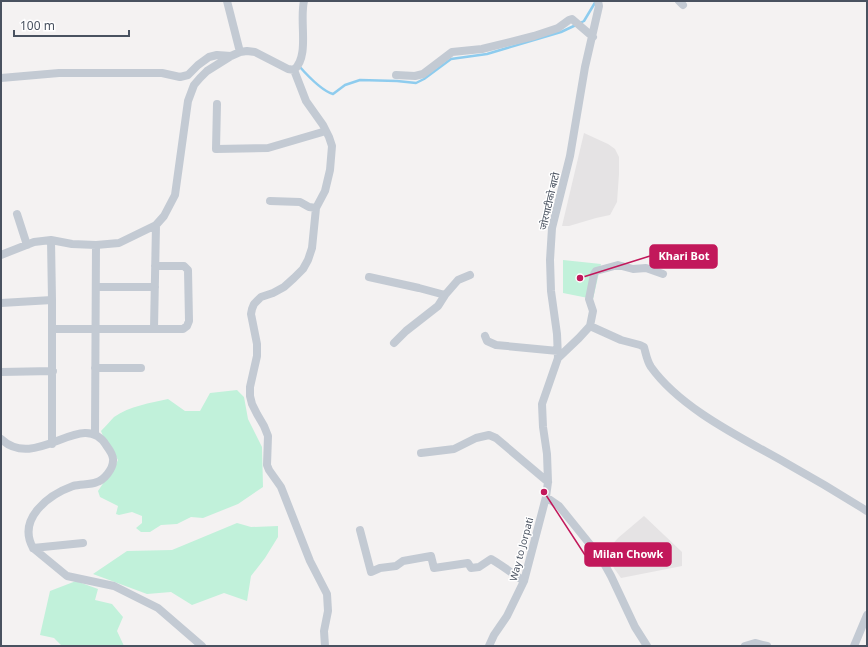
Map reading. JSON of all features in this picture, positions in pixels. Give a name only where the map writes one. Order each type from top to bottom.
[{"type":"street","points":[[228,1],[240,52]]},
{"type":"street","points":[[1,255],[34,242],[50,240],[72,244],[96,245],[119,243],[156,225],[164,216],[174,195],[188,101],[194,85],[207,71],[240,52],[255,52],[288,69],[294,70],[299,66],[304,41],[302,16],[304,1]]},
{"type":"street","name":"जोरपाटीको बाटो","points":[[546,496],[548,482],[547,454],[543,427],[542,404],[558,355],[558,334],[551,291],[550,268],[552,228],[570,156],[585,67],[593,37],[598,3]]},
{"type":"street","points":[[396,75],[415,76],[423,74],[452,52],[482,49],[508,43],[558,28],[572,19],[593,37]]},
{"type":"street","points":[[1,78],[59,73],[162,74],[180,77],[188,75],[198,65],[209,58],[217,55],[231,56]]},
{"type":"street","points":[[294,70],[311,111],[323,125],[330,137],[332,146],[331,163],[325,191],[316,208],[312,248],[308,260],[303,269],[284,287],[261,297],[254,304],[252,309],[251,314],[257,356],[250,387],[250,396],[252,404],[268,436],[267,464],[269,470],[281,487],[310,561],[327,594],[328,611],[324,631],[325,646]]},
{"type":"street","points":[[217,104],[216,149],[268,148],[326,132]]},
{"type":"street","points":[[270,201],[300,202],[309,207],[316,208]]},
{"type":"street","points":[[17,214],[27,245]]},
{"type":"street","points":[[154,329],[156,225]]},
{"type":"street","points":[[50,240],[53,371],[52,444]]},
{"type":"street","points":[[95,434],[96,245]]},
{"type":"street","points":[[485,336],[487,341],[496,345],[558,355],[590,326],[593,311],[589,300],[594,274],[596,271],[618,265],[633,269],[646,268],[663,274]]},
{"type":"street","points":[[52,329],[183,329],[187,326],[189,321],[189,272],[187,268],[182,266],[155,266]]},
{"type":"street","points":[[394,343],[406,331],[438,306],[458,280],[470,275]]},
{"type":"street","points":[[369,277],[419,288],[445,296]]},
{"type":"street","points":[[96,287],[155,287]]},
{"type":"street","points":[[1,304],[52,300]]},
{"type":"street","points":[[590,326],[622,340],[640,344],[644,347],[647,360],[651,367],[691,407],[731,432],[824,484],[867,511]]},
{"type":"street","points":[[95,368],[141,368]]},
{"type":"street","points":[[1,372],[53,371]]},
{"type":"street","points":[[1,439],[11,446],[31,449],[52,444],[84,432],[95,434],[104,441],[110,450],[114,461],[104,478],[98,482],[72,486],[46,501],[36,511],[28,525],[29,538],[33,548],[67,576],[114,586],[158,608],[202,646]]},
{"type":"street","points":[[421,452],[454,449],[476,438],[489,435],[496,438],[548,482]]},
{"type":"street","points":[[546,496],[558,506],[601,558],[612,576],[635,627],[647,646]]},
{"type":"street","name":"Way to Jorpati","points":[[489,646],[507,616],[524,581],[546,496]]},
{"type":"street","points":[[360,530],[371,572],[380,568],[396,566],[403,561],[431,556],[434,568],[468,563],[471,568],[479,567],[491,559],[504,566],[509,572],[524,581]]},
{"type":"street","points":[[33,548],[84,543]]},
{"type":"street","points":[[854,646],[867,615]]},
{"type":"street","points":[[744,646],[755,643],[767,646]]},
{"type":"shaded area","points":[[584,133],[608,144],[615,149],[619,157],[617,202],[610,215],[569,226],[562,226]]},
{"type":"shaded area","points":[[644,516],[682,552],[682,566],[621,578],[604,554],[618,538]]},
{"type":"green space","points":[[563,260],[601,264],[593,299],[563,293]]},
{"type":"green space","points":[[237,390],[244,397],[248,419],[262,447],[263,487],[238,504],[203,518],[191,517],[177,524],[161,525],[150,532],[141,532],[136,528],[142,523],[142,516],[132,512],[119,515],[116,514],[118,506],[100,497],[98,491],[118,460],[101,431],[114,417],[133,408],[168,399],[185,411],[200,411],[210,393]]},
{"type":"green space","points":[[237,523],[251,527],[278,526],[278,537],[265,558],[251,576],[247,601],[224,593],[192,605],[171,592],[147,594],[93,574],[127,551],[172,550]]},
{"type":"green space","points":[[76,581],[98,589],[95,600],[112,604],[123,617],[117,631],[124,646],[59,646],[61,645],[54,638],[40,635],[50,591]]},
{"type":"waterway","points":[[580,23],[584,21],[596,1]]},
{"type":"waterway","points":[[299,66],[310,78],[333,94],[345,85],[360,80],[416,83],[424,79],[451,59],[487,54],[561,32],[576,25]]},
{"type":"place","name":"Khari Bot","points":[[580,278]]},
{"type":"place","name":"Milan Chowk","points":[[544,492]]}]
